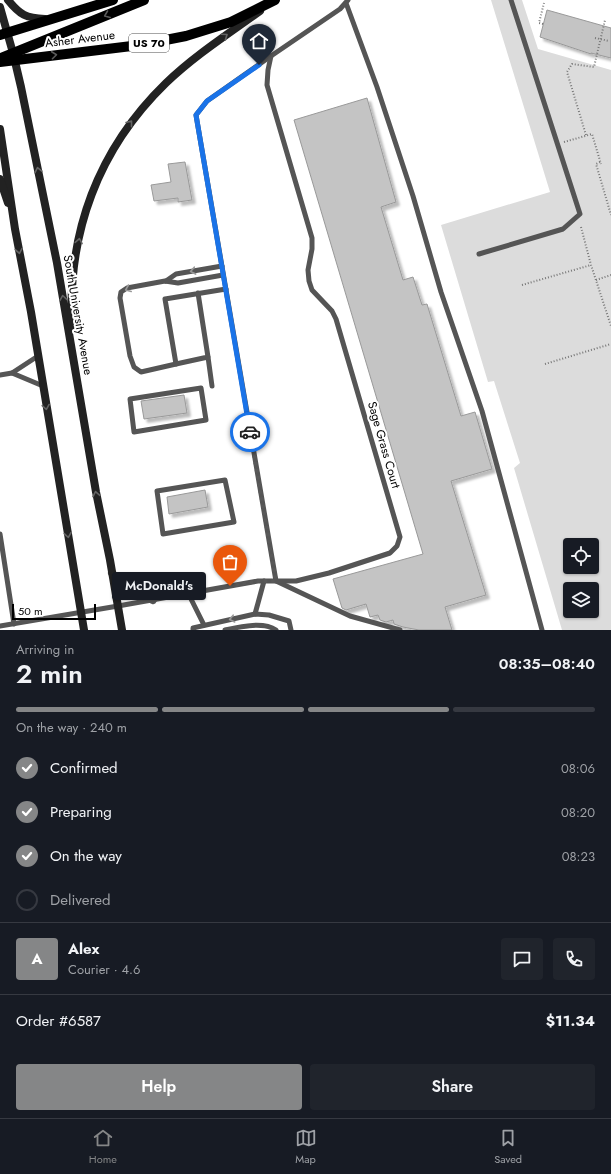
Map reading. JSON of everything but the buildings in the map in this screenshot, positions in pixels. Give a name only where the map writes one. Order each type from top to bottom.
[{"type":"main road","points":[[8,0],[19,13],[28,17],[50,20]]},
{"type":"main road","name":"Asher Avenue","points":[[4,34],[113,0]]},
{"type":"main road","points":[[0,58],[14,56],[144,0]]},
{"type":"main road","points":[[74,364],[71,305],[72,284],[82,224],[96,182],[115,145],[139,112],[171,78],[208,48],[275,0]]},
{"type":"main road","name":"Asher Avenue","points":[[0,62],[14,56],[140,45],[186,36],[231,22],[275,0]]},
{"type":"main road","name":"South University Avenue","points":[[0,7],[4,34],[14,56],[57,263],[96,492],[122,630]]},
{"type":"main road","points":[[0,130],[84,630]]},
{"type":"main road","points":[[0,179],[16,229]]},
{"type":"street","points":[[112,573],[121,584],[153,600]]},
{"type":"lane","points":[[479,254],[563,229],[580,214],[511,0]]},
{"type":"lane","points":[[400,630],[350,616],[276,581],[196,115],[207,101],[340,9],[347,2],[413,196],[441,292],[482,411],[542,630]]},
{"type":"lane","name":"Sage Grass Court","points":[[0,626],[258,581],[296,580],[329,573],[390,553],[397,546],[400,537],[336,319],[332,311],[312,290],[309,281],[308,270],[312,249],[312,238],[267,85],[271,56]]},
{"type":"lane","points":[[165,281],[176,274],[222,266]]},
{"type":"lane","points":[[208,357],[141,372],[134,366],[130,356],[120,298],[121,292],[127,288],[165,281],[178,283],[223,275]]},
{"type":"lane","points":[[176,364],[165,299],[226,289]]},
{"type":"lane","points":[[198,293],[212,386]]},
{"type":"lane","points":[[12,374],[38,356]]},
{"type":"lane","points":[[0,375],[12,374],[43,386]]},
{"type":"lane","points":[[201,388],[206,420],[134,432],[130,399],[201,388]]},
{"type":"lane","points":[[226,480],[234,522],[163,534],[157,492],[226,480]]},
{"type":"lane","points":[[0,534],[14,624]]},
{"type":"lane","points":[[255,614],[264,581]]},
{"type":"lane","points":[[188,594],[204,625]]},
{"type":"lane","points":[[193,630],[193,628],[204,625],[255,614],[269,615],[289,621],[291,630]]},
{"type":"lane","points":[[225,630],[262,625],[276,630]]},
{"type":"path","points":[[543,24],[539,23],[544,3]]},
{"type":"path","points":[[586,135],[567,72],[572,64],[594,67],[605,20]]},
{"type":"path","points":[[595,38],[609,41]]},
{"type":"path","points":[[558,144],[592,134],[601,163],[596,164],[611,215]]},
{"type":"path","points":[[581,227],[611,325]]},
{"type":"path","points":[[522,285],[592,265]]},
{"type":"path","points":[[596,280],[611,275]]},
{"type":"path","points":[[545,364],[611,344]]},
{"type":"shaded area","points":[[491,0],[522,0],[538,49],[611,70],[611,630],[562,630],[514,468],[520,463],[494,381],[488,382],[441,225],[550,192]]},
{"type":"way so far","points":[[230,586],[258,581],[276,581],[250,432]]},
{"type":"place","name":"McDonald's","points":[[230,586]]},
{"type":"route","points":[[250,432],[196,115],[207,101],[259,65]]}]
